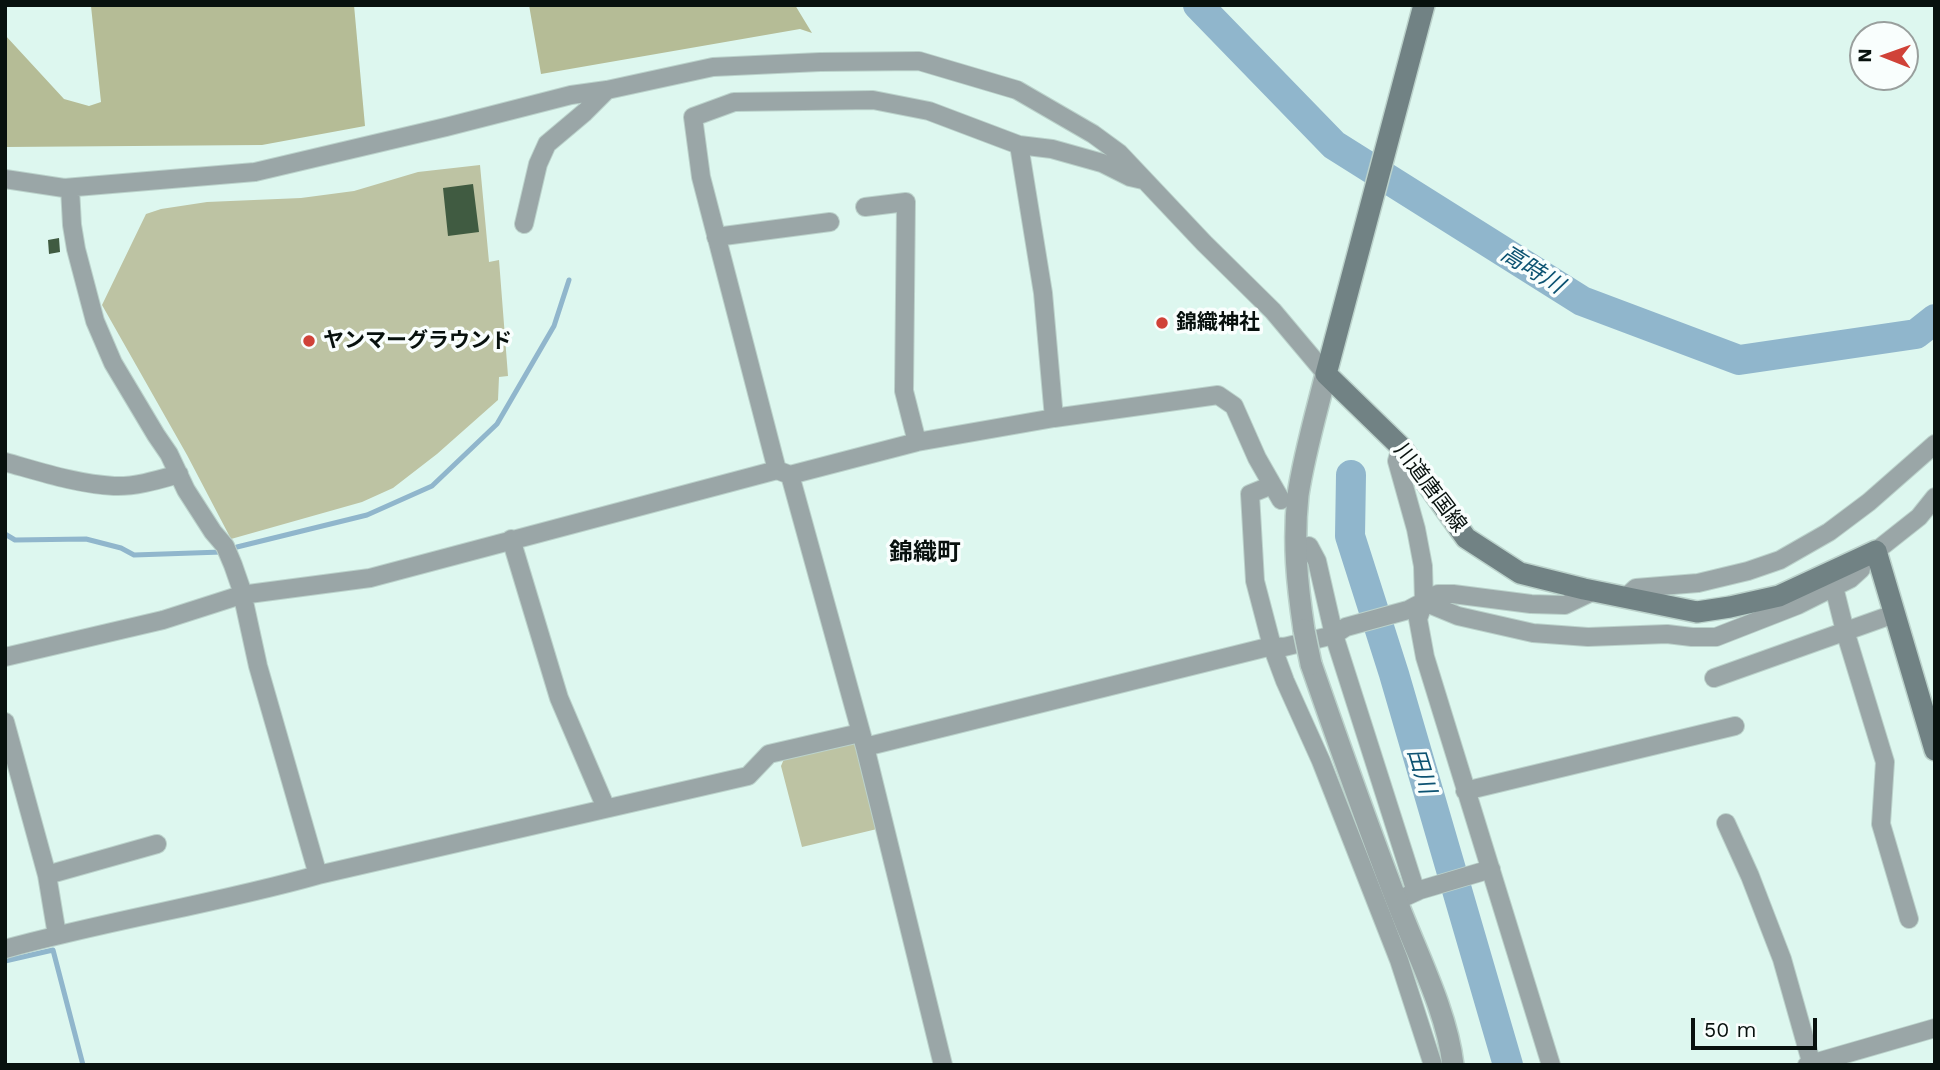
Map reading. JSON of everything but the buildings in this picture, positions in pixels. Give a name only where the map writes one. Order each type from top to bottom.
[{"type":"main road","points":[[1329,365],[1424,5]]},
{"type":"main road","name":"川道唐国線","points":[[1329,365],[1401,447],[1466,538],[1520,573],[1697,612],[1779,596],[1868,555]]},
{"type":"main road","points":[[1868,555],[1894,614],[1935,750]]},
{"type":"street","points":[[5,179],[69,188],[255,172],[571,94],[607,90],[713,67],[820,62],[919,61],[1017,90],[1093,134],[1119,153],[1204,243],[1329,365],[1298,494],[1296,578],[1304,630],[1311,664],[1403,898],[1451,1049],[1453,1065]]},
{"type":"street","points":[[524,225],[538,164],[547,144],[585,113],[607,90]]},
{"type":"street","points":[[943,1065],[862,740],[716,237],[701,177],[693,117],[734,102],[873,100],[929,111],[1019,145],[1065,152],[1147,181]]},
{"type":"street","points":[[1019,145],[1043,293],[1054,418]]},
{"type":"street","points":[[69,188],[76,249],[95,321],[125,385],[169,454],[202,516],[225,546],[233,565],[258,666],[318,875]]},
{"type":"street","points":[[864,207],[906,202],[904,391],[917,442]]},
{"type":"street","points":[[716,237],[830,222]]},
{"type":"street","points":[[5,657],[163,620],[241,595],[370,578],[784,472],[917,442],[1054,418],[1218,395],[1234,406],[1257,458],[1277,492],[1250,494],[1255,581],[1272,646],[1321,761],[1403,898]]},
{"type":"street","points":[[1625,598],[1636,587],[1698,583],[1780,560],[1829,532],[1870,502],[1935,444]]},
{"type":"street","points":[[1401,447],[1397,461],[1416,528],[1423,566],[1416,606],[1425,657],[1486,870],[1551,1065]]},
{"type":"street","points":[[5,462],[68,480],[115,486],[179,474]]},
{"type":"street","points":[[1416,606],[1533,633],[1588,637],[1667,634],[1716,636],[1798,605],[1850,579],[1861,569],[1868,555],[1919,517],[1934,501]]},
{"type":"street","points":[[511,540],[559,698],[606,808]]},
{"type":"street","points":[[1309,546],[1317,561],[1340,631],[1403,898],[1399,960],[1433,1065]]},
{"type":"street","points":[[1834,587],[1885,762],[1881,824],[1909,919]]},
{"type":"street","points":[[5,949],[748,776],[769,754],[862,740],[1272,646],[1284,647],[1416,606],[1438,594],[1565,605],[1594,591]]},
{"type":"street","points":[[1714,678],[1894,614]]},
{"type":"street","points":[[1465,791],[1735,726]]},
{"type":"street","points":[[6,727],[47,875],[57,935]]},
{"type":"street","points":[[1726,823],[1782,959],[1810,1064],[1935,1028]]},
{"type":"street","points":[[47,875],[157,844]]},
{"type":"street","points":[[1403,898],[1486,870]]},
{"type":"green space","points":[[354,5],[365,126],[262,145],[5,147],[5,35],[64,99],[89,106],[101,102],[91,6]]},
{"type":"green space","points":[[529,5],[795,5],[812,33],[800,29],[541,74]]},
{"type":"green space","name":"ヤンマーグラウンド","points":[[480,165],[489,262],[499,260],[508,376],[499,377],[498,400],[437,454],[393,488],[362,502],[231,539],[102,305],[146,214],[207,202],[301,198],[354,191],[418,172]]},
{"type":"green space","points":[[857,743],[877,829],[802,847],[781,766],[784,759]]},
{"type":"waterway","name":"高時川","points":[[1198,5],[1334,145],[1582,301],[1739,360],[1916,334],[1935,319]]},
{"type":"waterway","points":[[237,547],[367,515],[432,486],[497,424],[554,326],[569,280]]},
{"type":"waterway","name":"田川","points":[[1351,475],[1350,536],[1394,674],[1508,1065]]},
{"type":"waterway","points":[[5,534],[15,540],[86,539],[121,548],[134,555],[222,552]]},
{"type":"waterway","points":[[5,961],[53,950],[83,1065]]},
{"type":"place","name":"錦織神社","points":[[1162,323]]},
{"type":"place","name":"ヤンマーグラウンド","points":[[309,341]]},
{"type":"district","name":"錦織町","points":[[925,553]]}]
